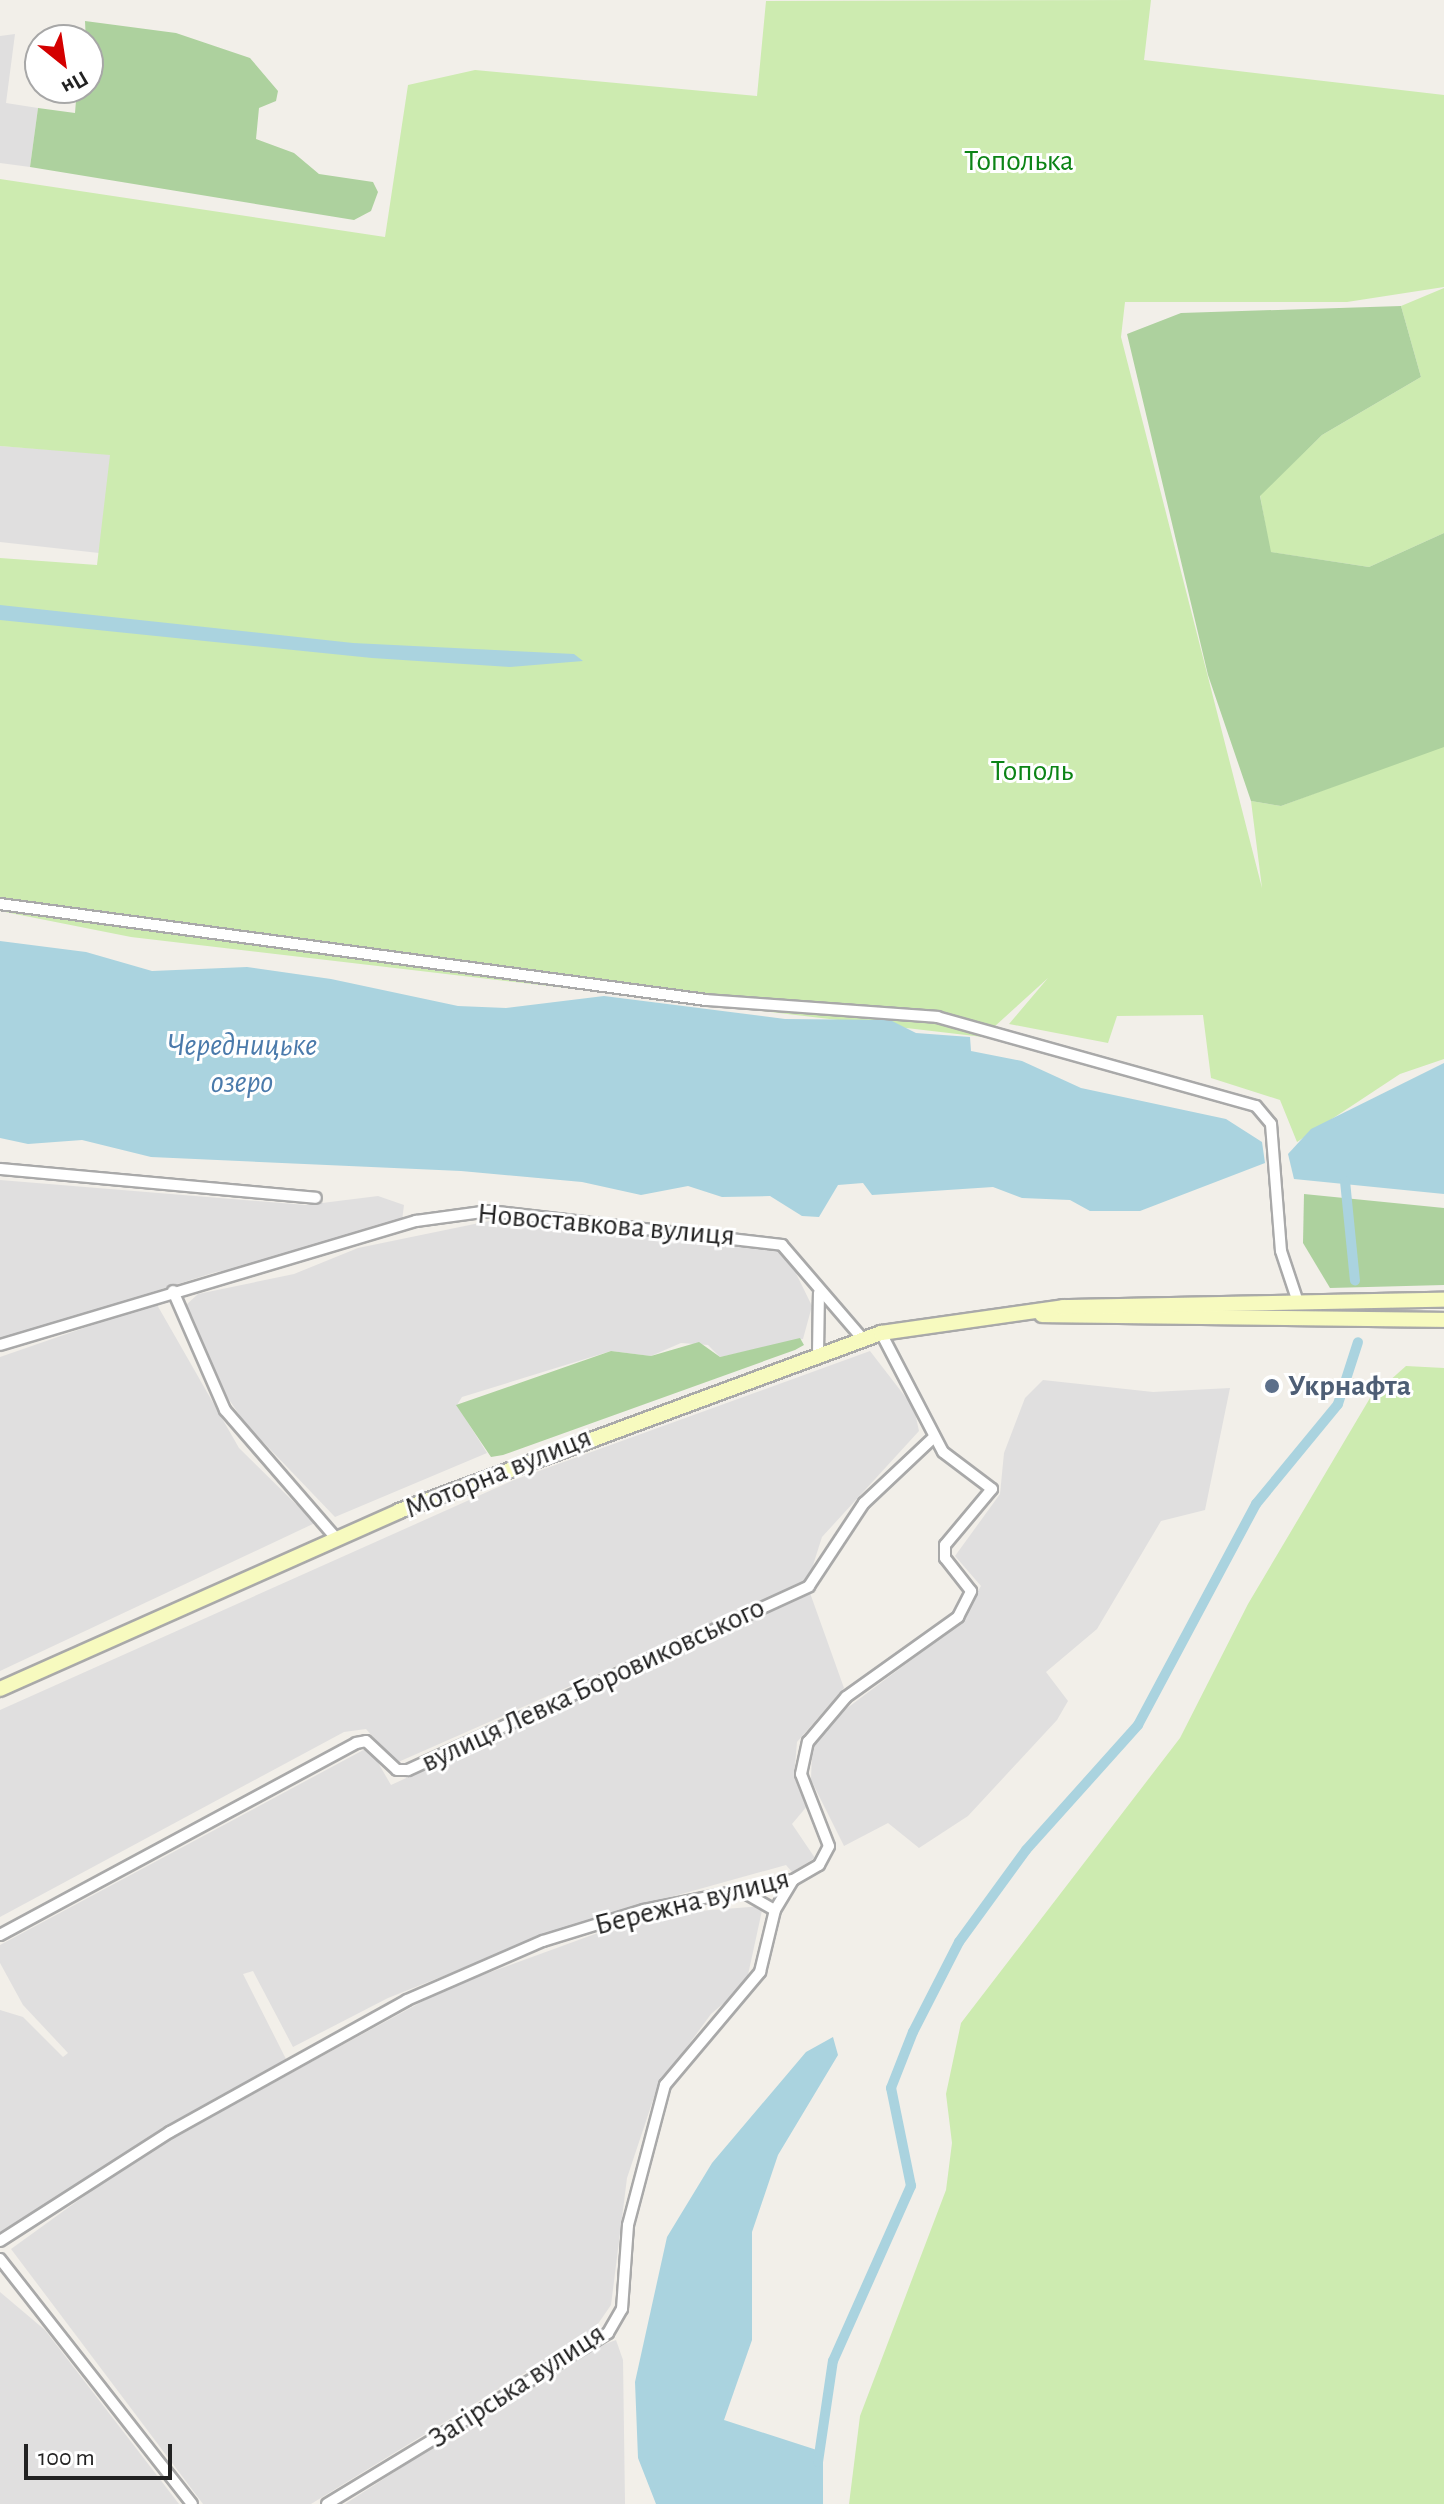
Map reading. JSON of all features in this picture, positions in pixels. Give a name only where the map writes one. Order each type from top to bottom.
[{"type":"street","points":[[0,904],[706,1000],[937,1017],[1256,1106],[1274,1138],[1281,1251],[1298,1302]]},
{"type":"street","points":[[0,1169],[316,1198]]},
{"type":"street","name":"Новоставкова вулиця","points":[[0,1345],[173,1291],[287,1265],[416,1221],[489,1211],[769,1241],[792,1254],[819,1293],[862,1338]]},
{"type":"street","points":[[173,1291],[225,1410],[336,1538]]},
{"type":"street","points":[[818,1354],[819,1293]]},
{"type":"street","points":[[1014,1313],[1298,1302],[1444,1300]]},
{"type":"street","points":[[1014,1313],[1173,1322],[1444,1320]]},
{"type":"street","name":"Моторна вулиця","points":[[0,1689],[336,1538],[818,1354],[881,1333],[1014,1313]]},
{"type":"street","name":"Бережна вулиця","points":[[0,2241],[170,2132],[407,2000],[557,1937],[644,1910],[745,1893],[793,1880],[819,1865],[829,1846],[801,1774],[820,1719],[938,1636],[971,1594],[944,1550],[986,1504],[991,1483],[955,1464],[933,1438],[881,1333]]},
{"type":"street","name":"вулиця Левка Боровиковського","points":[[0,1935],[356,1743],[366,1741],[397,1770],[408,1770],[809,1586],[864,1503],[933,1438]]},
{"type":"street","name":"Загірська вулиця","points":[[327,2504],[608,2333],[622,2309],[628,2225],[665,2085],[753,1982],[775,1910],[793,1880]]},
{"type":"street","points":[[745,1893],[775,1910]]},
{"type":"street","points":[[0,2259],[192,2504]]},
{"type":"shaded area","points":[[15,34],[6,103],[38,108],[30,167],[0,163],[0,36]]},
{"type":"shaded area","points":[[0,446],[111,454],[99,553],[0,542]]},
{"type":"shaded area","points":[[0,1180],[306,1205],[378,1196],[404,1205],[402,1221],[280,1262],[216,1272],[0,1340]]},
{"type":"shaded area","points":[[489,1221],[773,1246],[788,1257],[812,1306],[803,1339],[720,1357],[708,1345],[681,1343],[651,1356],[611,1351],[462,1397],[457,1405],[487,1453],[335,1517],[245,1423],[221,1388],[186,1305],[198,1294],[294,1274],[358,1248]]},
{"type":"shaded area","points":[[156,1303],[239,1448],[315,1523],[0,1671],[0,1357]]},
{"type":"shaded area","points":[[870,1351],[914,1408],[919,1431],[822,1537],[808,1581],[396,1763],[366,1729],[344,1732],[0,1917],[0,1710],[514,1480]]},
{"type":"shaded area","points":[[1043,1380],[1153,1392],[1230,1388],[1205,1510],[1161,1521],[1097,1629],[1046,1672],[1068,1701],[1057,1720],[968,1816],[919,1848],[888,1823],[844,1846],[811,1780],[812,1749],[822,1727],[959,1624],[981,1586],[955,1556],[1000,1494],[1004,1453],[1025,1398]]},
{"type":"shaded area","points":[[810,1593],[844,1688],[797,1742],[794,1777],[808,1805],[792,1824],[815,1858],[792,1872],[786,1865],[574,1924],[388,1998],[293,2047],[253,1971],[243,1974],[286,2059],[0,2232],[0,2010],[23,2017],[63,2057],[68,2053],[23,2005],[0,1963],[0,1945],[369,1747],[391,1785]]},
{"type":"shaded area","points":[[763,1906],[746,1984],[711,2014],[657,2088],[627,2178],[611,2305],[593,2331],[311,2504],[203,2504],[11,2249],[141,2155],[447,1988],[647,1915]]},
{"type":"shaded area","points":[[0,2292],[45,2330],[179,2504],[0,2504]]},
{"type":"shaded area","points":[[616,2340],[623,2360],[625,2504],[345,2504],[573,2356]]},
{"type":"green space","points":[[1151,0],[1144,60],[1444,95],[1444,287],[1347,302],[1125,302],[1121,337],[1262,888],[1251,801],[1281,806],[1444,745],[1444,1059],[1400,1074],[1297,1142],[1280,1100],[1211,1078],[1203,1015],[1117,1016],[1108,1043],[1009,1024],[1048,978],[983,1037],[131,937],[0,911],[0,558],[97,565],[110,455],[0,446],[0,179],[385,237],[408,85],[475,70],[757,96],[766,1]]},
{"type":"green space","points":[[85,21],[176,33],[250,58],[278,91],[276,101],[259,108],[256,139],[294,153],[319,174],[373,182],[378,192],[371,211],[354,220],[30,167],[38,108],[75,113],[76,104],[104,104],[104,24],[85,24]]},
{"type":"green space","points":[[1444,288],[1444,533],[1369,567],[1270,552],[1260,495],[1322,435],[1421,377],[1401,306]]},
{"type":"green space","points":[[1401,306],[1421,377],[1322,435],[1260,496],[1271,552],[1369,567],[1444,533],[1444,747],[1281,806],[1251,801],[1208,675],[1127,334],[1181,313]]},
{"type":"green space","points":[[1304,1194],[1444,1208],[1444,1285],[1330,1288],[1303,1243]]},
{"type":"green space","points":[[800,1338],[804,1345],[795,1350],[503,1455],[491,1457],[456,1405],[611,1351],[651,1356],[699,1342],[720,1357]]},
{"type":"green space","points":[[1406,1366],[1444,1368],[1444,2504],[849,2504],[860,2416],[946,2190],[952,2143],[946,2094],[961,2023],[1180,1738],[1248,1604],[1370,1398]]},
{"type":"water","points":[[0,605],[353,643],[574,654],[583,661],[510,667],[372,658],[0,620]]},
{"type":"water","name":"Чередницьке озеро","points":[[0,941],[86,952],[152,971],[247,967],[331,979],[458,1006],[506,1008],[604,996],[785,1019],[890,1020],[916,1033],[970,1037],[971,1051],[1022,1061],[1081,1088],[1226,1119],[1262,1142],[1265,1163],[1140,1211],[1090,1211],[1070,1200],[1022,1198],[993,1187],[872,1195],[863,1183],[838,1185],[819,1217],[802,1216],[770,1196],[722,1197],[688,1186],[641,1195],[582,1182],[461,1171],[151,1157],[82,1140],[28,1144],[0,1138]]},
{"type":"water","points":[[1444,1063],[1444,1194],[1294,1179],[1288,1154],[1311,1129]]},
{"type":"water","points":[[833,2037],[838,2055],[778,2155],[752,2232],[752,2340],[724,2420],[823,2452],[823,2504],[656,2504],[638,2458],[635,2382],[667,2237],[712,2163],[806,2052]]},
{"type":"waterway","points":[[1345,1181],[1355,1281]]},
{"type":"waterway","points":[[818,2462],[833,2361],[911,2186],[891,2088],[913,2032],[959,1942],[1026,1850],[1138,1725],[1256,1504],[1338,1404],[1358,1342]]},
{"type":"place","name":"Укрнафта","points":[[1272,1386]]},
{"type":"park label","name":"Тополька","points":[[1019,161]]},
{"type":"park label","name":"Тополь","points":[[1032,771]]}]
